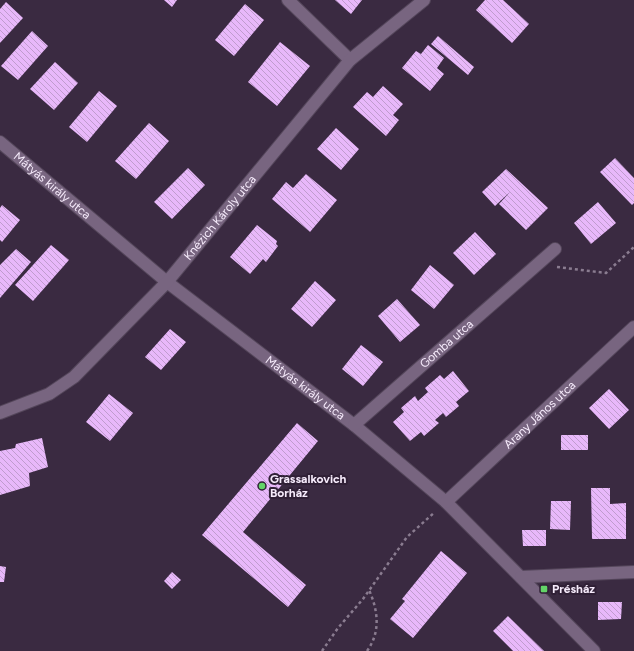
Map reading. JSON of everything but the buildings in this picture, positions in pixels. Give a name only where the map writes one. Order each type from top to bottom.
[{"type":"street","points":[[288,0],[350,60]]},
{"type":"street","name":"Knézich Károly utca","points":[[0,413],[49,394],[74,377],[167,282],[350,60],[424,0]]},
{"type":"street","name":"Mátyás király utca","points":[[0,142],[167,282],[354,426],[446,502],[594,651]]},
{"type":"street","name":"Gomba utca","points":[[354,426],[555,250]]},
{"type":"street","name":"Arany János utca","points":[[446,502],[634,327]]},
{"type":"street","points":[[521,577],[634,572]]},
{"type":"path","points":[[540,264],[606,273],[634,247]]},
{"type":"path","points":[[322,651],[338,628],[369,590],[407,537],[446,502]]},
{"type":"path","points":[[367,651],[374,636],[377,615],[369,590]]},
{"type":"place","name":"Grassalkovich Borház","points":[[262,486]]},
{"type":"place","name":"Présház","points":[[544,589]]}]
